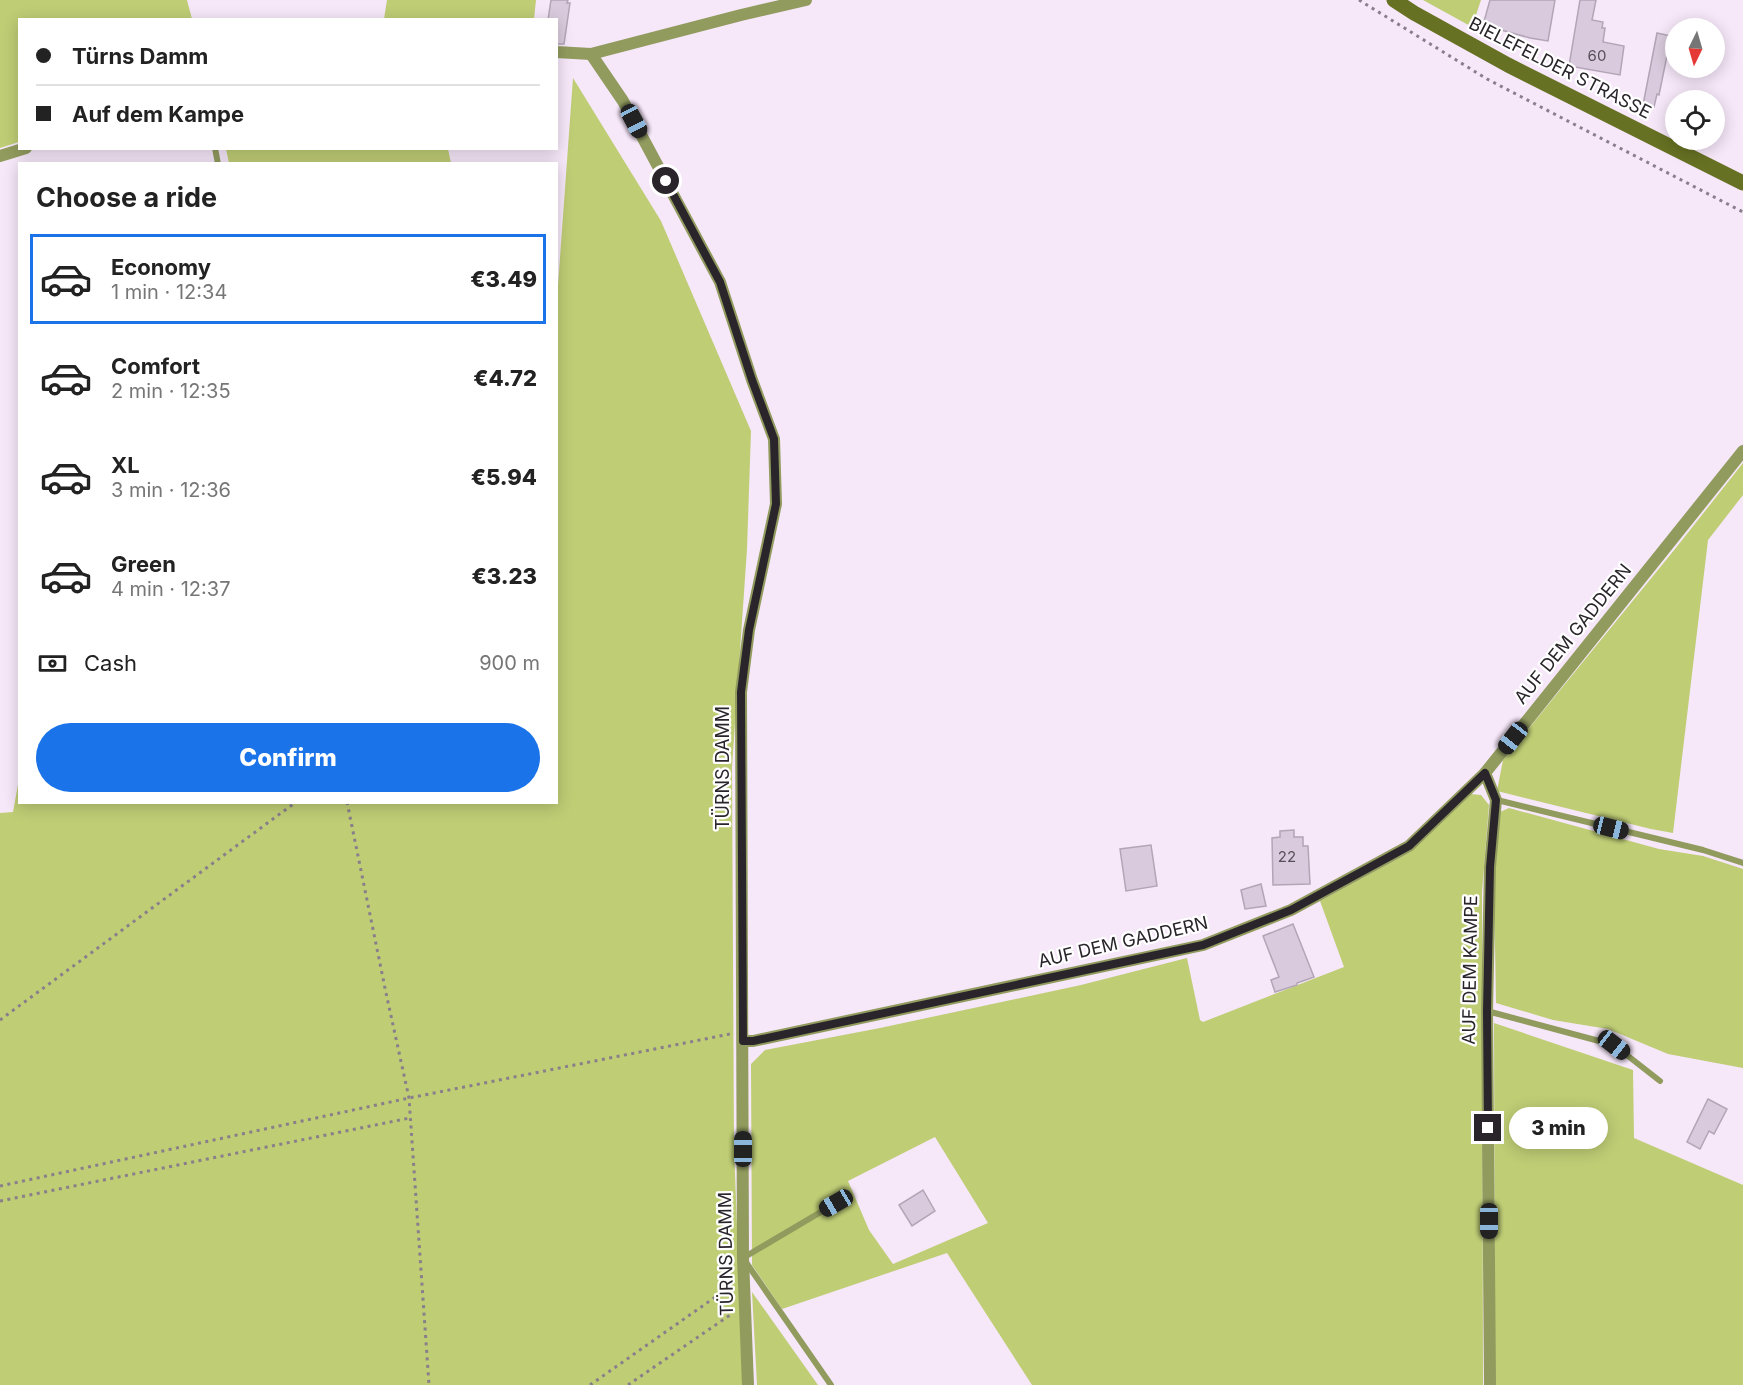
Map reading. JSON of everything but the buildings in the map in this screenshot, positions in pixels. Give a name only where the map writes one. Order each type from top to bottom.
[{"type":"main road","name":"BIELEFELDER STRASSE","points":[[1395,0],[1508,65],[1743,183]]},
{"type":"street","points":[[558,52],[591,54],[806,0]]},
{"type":"street","name":"TÜRNS DAMM","points":[[591,54],[623,101],[720,282],[774,439],[776,504],[749,630],[741,692],[743,1258],[748,1385]]},
{"type":"street","points":[[0,156],[20,150]]},
{"type":"street","name":"AUF DEM GADDERN","points":[[743,1036],[753,1041],[1203,945],[1291,910],[1409,846],[1485,773],[1743,450]]},
{"type":"street","name":"AUF DEM KAMPE","points":[[1485,773],[1496,800],[1490,867],[1487,1011],[1490,1385]]},
{"type":"lane","points":[[1496,800],[1703,850],[1743,863]]},
{"type":"lane","points":[[1487,1011],[1614,1045],[1660,1081]]},
{"type":"lane","points":[[831,1385],[743,1258],[836,1203]]},
{"type":"path","points":[[1359,0],[1487,79],[1743,212]]},
{"type":"path","points":[[0,1020],[293,804]]},
{"type":"path","points":[[347,804],[409,1098],[429,1385]]},
{"type":"path","points":[[0,1186],[409,1098],[743,1036]]},
{"type":"path","points":[[0,1201],[410,1118]]},
{"type":"path","points":[[590,1385],[744,1277]]},
{"type":"path","points":[[628,1385],[745,1304]]},
{"type":"green space","points":[[0,0],[187,0],[192,18],[18,18],[18,142],[0,148]]},
{"type":"green space","points":[[387,0],[536,0],[534,18],[384,18]]},
{"type":"green space","points":[[1423,0],[1481,0],[1472,27]]},
{"type":"green space","points":[[573,78],[661,221],[751,431],[747,549],[732,767],[734,1147],[743,1385],[0,1385],[0,813],[13,812],[18,784],[18,804],[558,804],[558,285]]},
{"type":"green space","points":[[226,150],[448,150],[451,162],[229,162]]},
{"type":"green space","points":[[1743,463],[1743,495],[1708,540],[1673,833],[1497,791],[1503,760]]},
{"type":"green space","points":[[1471,794],[1481,795],[1489,805],[1482,892],[1483,1385],[1032,1385],[947,1253],[782,1309],[752,1265],[751,1064],[765,1050],[1081,985],[1187,958],[1200,1020],[1203,1022],[1344,967],[1320,901],[1412,851]],"holes":[[[935,1137],[988,1223],[893,1264],[869,1230],[848,1181]]]},
{"type":"green space","points":[[1509,808],[1659,849],[1703,856],[1743,869],[1743,1068],[1668,1054],[1608,1029],[1553,1020],[1496,1003],[1494,887],[1500,812]]},
{"type":"green space","points":[[1494,1023],[1633,1070],[1634,1138],[1743,1185],[1743,1385],[1495,1385]]},
{"type":"green space","points":[[752,1292],[818,1385],[757,1385]]},
{"type":"route","points":[[666,181],[720,282],[774,439],[776,504],[749,630],[741,692],[743,1041],[837,1024],[1060,974],[1203,945],[1291,910],[1409,846],[1485,773],[1496,800],[1490,867],[1487,1011],[1488,1128]]}]
